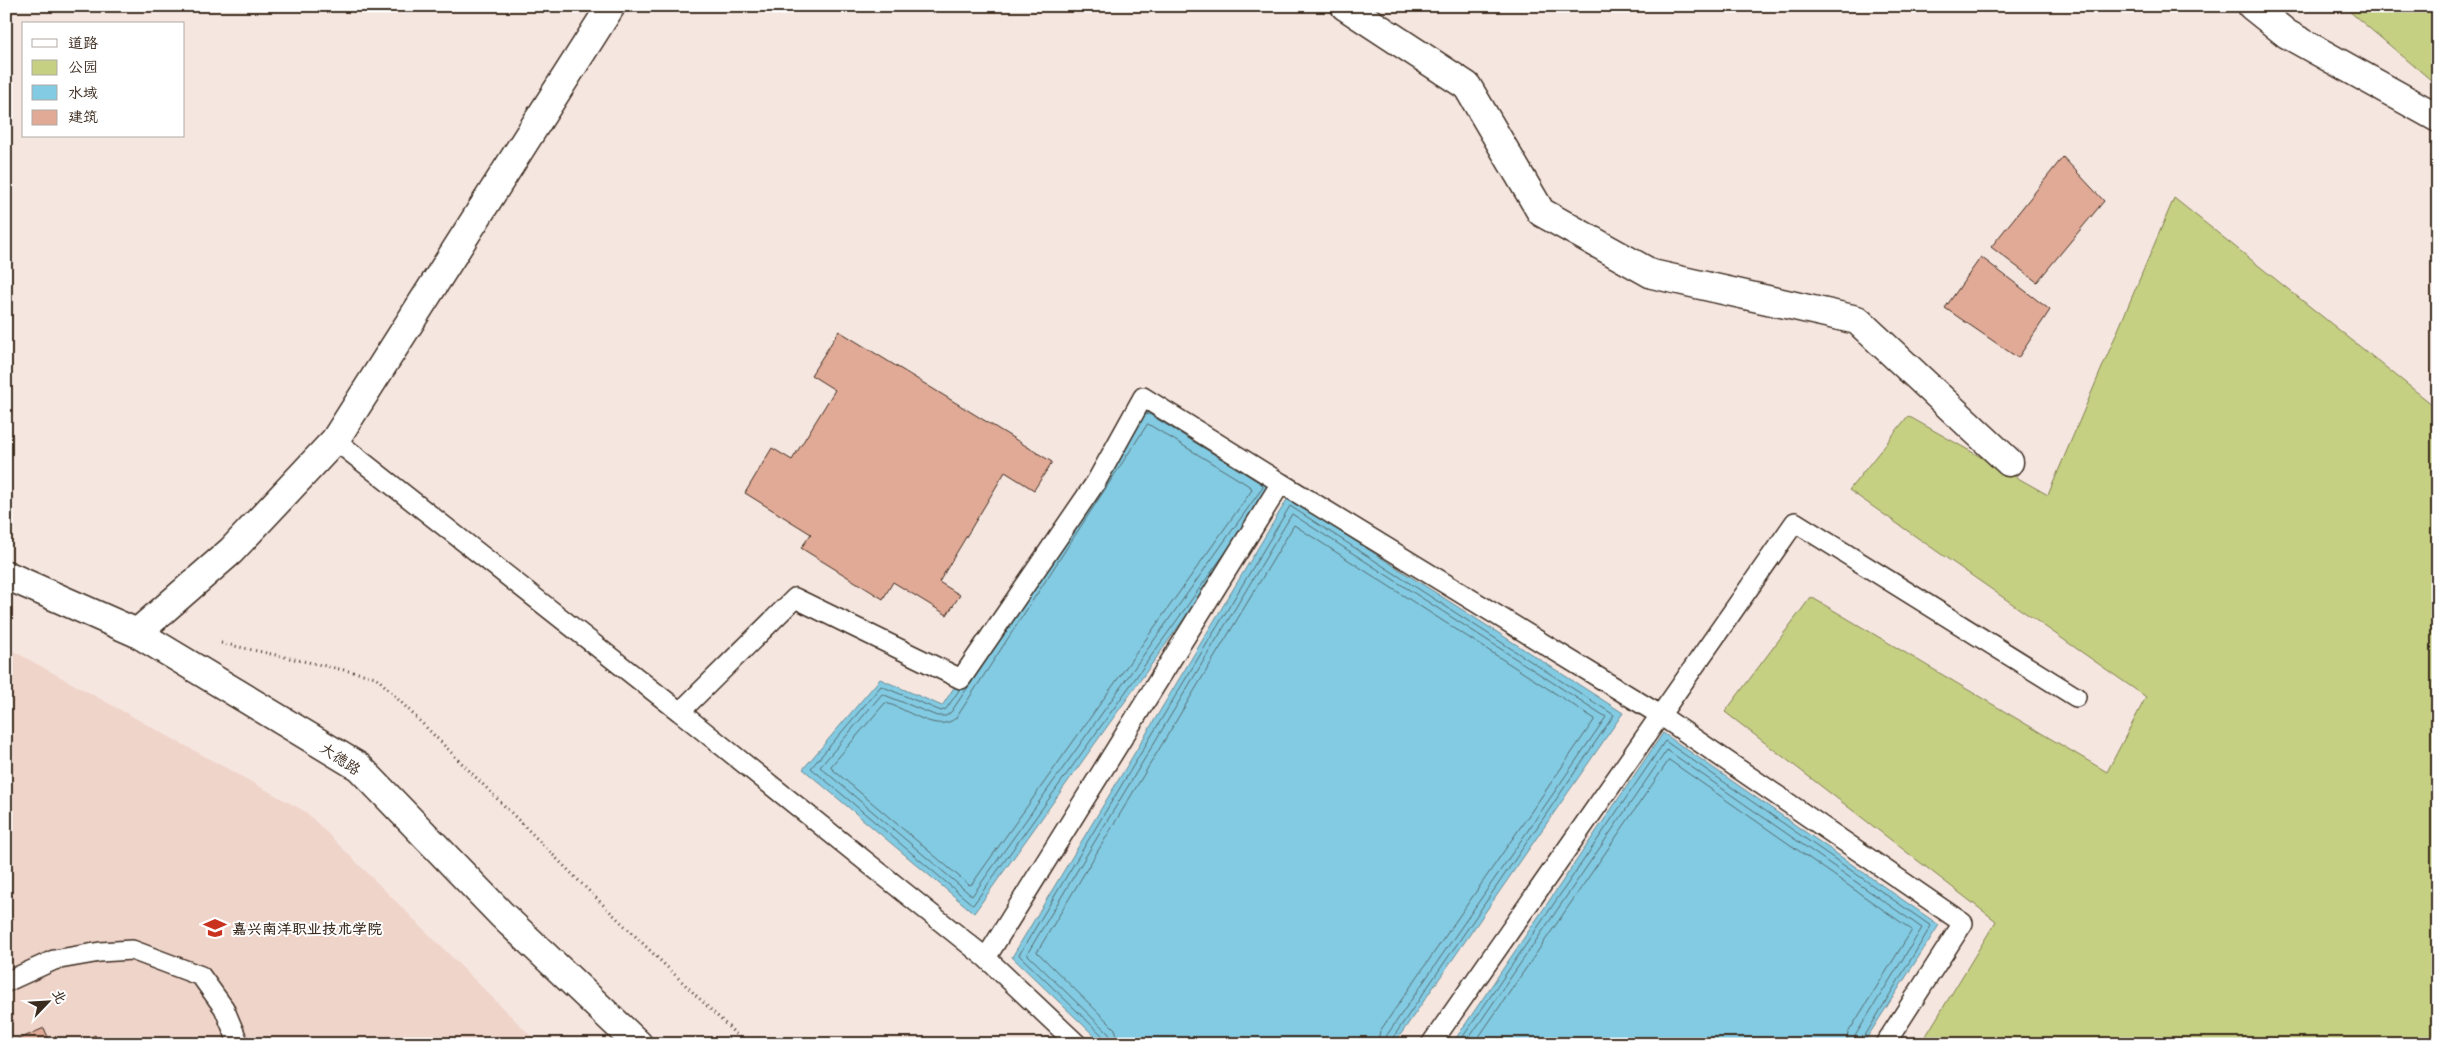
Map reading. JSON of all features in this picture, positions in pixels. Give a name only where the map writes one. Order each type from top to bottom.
[{"type":"street","points":[[137,633],[231,551],[335,440],[611,6]]},
{"type":"street","points":[[1345,6],[1467,86],[1541,212],[1652,274],[1857,320],[2009,462]]},
{"type":"street","points":[[2252,6],[2287,34],[2438,118]]},
{"type":"street","name":"大德路","points":[[6,574],[137,633],[359,767],[502,915],[638,1044]]},
{"type":"lane","points":[[680,712],[795,598],[961,679],[1096,482],[1143,398],[1660,716],[1963,923],[1886,1044]]},
{"type":"lane","points":[[335,440],[680,712],[986,958],[1077,1044]]},
{"type":"lane","points":[[986,958],[1280,483]]},
{"type":"lane","points":[[1431,1044],[1795,522],[2076,697]]},
{"type":"lane","points":[[6,982],[54,960],[100,952],[132,950],[201,976],[224,1008],[239,1044]]},
{"type":"path","points":[[216,642],[236,644],[376,678],[590,892],[746,1044]]},
{"type":"shaded area","name":"嘉兴南洋职业技术学院","points":[[6,647],[306,812],[539,1044],[6,1044]]},
{"type":"green space","points":[[2343,6],[2438,6],[2438,86]]},
{"type":"green space","points":[[2174,198],[2438,409],[2438,1044],[1921,1044],[1996,921],[1725,712],[1811,597],[2107,772],[2146,697],[1849,490],[1908,416],[2048,495]]},
{"type":"water","points":[[1143,397],[1281,483],[974,913],[803,769],[880,679],[942,706]]},
{"type":"water","points":[[1288,498],[1623,713],[1394,1044],[1103,1044],[1012,957]]},
{"type":"water","points":[[1663,733],[1939,925],[1863,1044],[1452,1044]]},
{"type":"building","points":[[2063,157],[2104,201],[2037,282],[1991,247]]},
{"type":"building","points":[[1981,257],[2050,310],[2018,358],[1945,308]]},
{"type":"building","points":[[839,331],[1052,462],[1034,490],[1005,472],[939,582],[960,595],[947,615],[893,582],[883,599],[801,548],[811,534],[745,493],[772,448],[792,460],[835,390],[811,375]]},
{"type":"building","points":[[44,1028],[51,1044],[8,1044]]},
{"type":"building","points":[[95,1035],[99,1044],[77,1044]]},
{"type":"place","name":"嘉兴南洋职业技术学院","points":[[215,928]]}]
